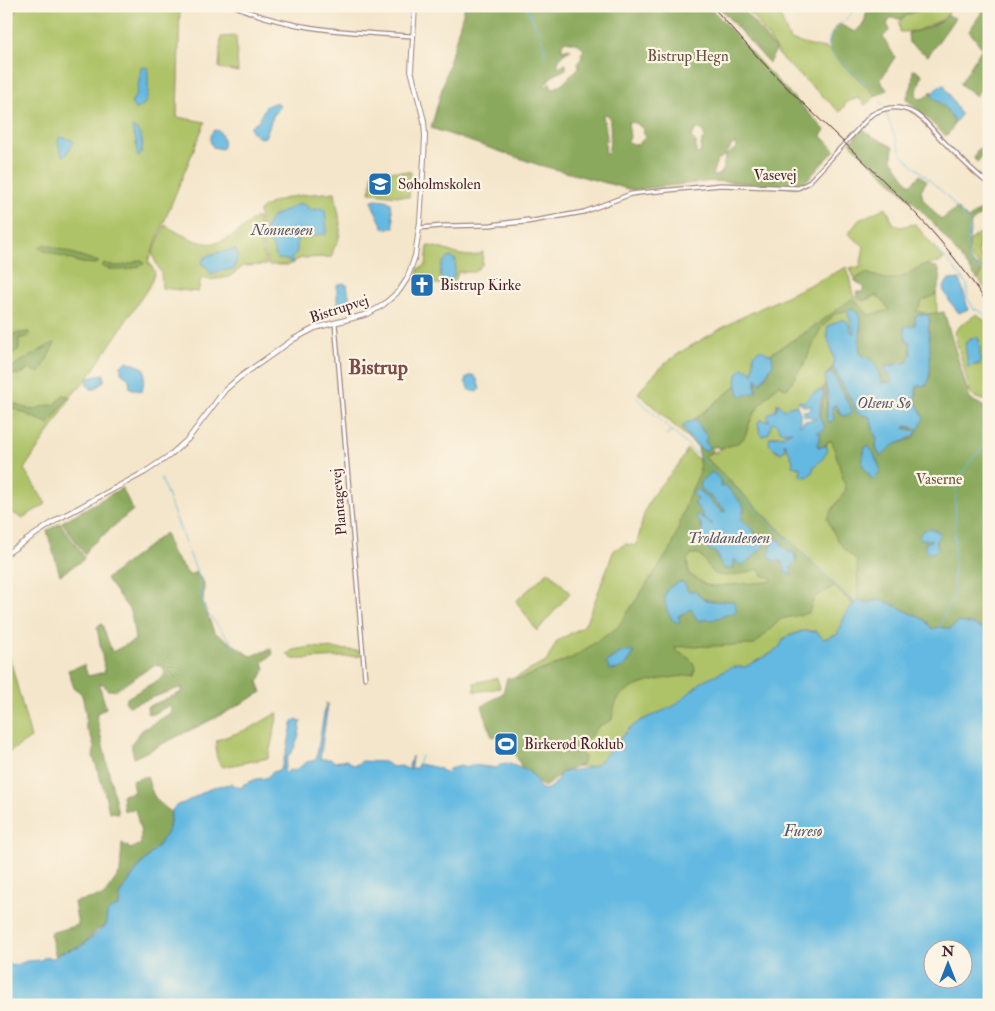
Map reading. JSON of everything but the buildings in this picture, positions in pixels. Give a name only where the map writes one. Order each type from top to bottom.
[{"type":"main road","name":"Bistrupvej","points":[[6,554],[58,519],[145,472],[169,456],[188,439],[215,402],[233,382],[299,336],[315,328],[368,314],[383,305],[399,291],[407,279],[411,268],[419,228],[425,136],[424,121],[410,70],[415,6]]},
{"type":"street","points":[[235,6],[265,18],[299,26],[412,36]]},
{"type":"street","name":"Vasevej","points":[[419,228],[503,224],[553,218],[594,209],[631,194],[721,185],[798,188],[808,183],[871,115],[879,110],[892,108],[906,109],[918,116],[965,164],[989,184]]},
{"type":"street","name":"Plantagevej","points":[[335,323],[365,678]]},
{"type":"green space","points":[[14,6],[180,6],[177,117],[205,122],[148,261],[155,272],[150,285],[87,379],[72,395],[24,469],[46,504],[22,518],[11,512],[6,505],[6,22],[16,12]]},
{"type":"green space","name":"Bistrup Hegn","points":[[465,6],[709,6],[825,130],[821,135],[835,150],[806,181],[796,187],[714,181],[632,190],[539,165],[431,128]],"holes":[[[565,41],[579,44],[584,50],[578,63],[579,68],[559,86],[551,88],[550,82],[543,87],[551,77],[566,69],[566,64],[558,67],[558,61],[571,50],[569,48],[562,50],[562,45]],[[603,115],[609,116],[610,125],[610,143],[608,153],[606,154],[605,144],[607,137]],[[628,122],[636,123],[643,129],[645,138],[637,145],[628,142],[630,137]],[[697,128],[703,132],[705,137],[702,140],[700,153],[696,154],[696,142],[691,137]],[[736,143],[736,148],[725,157],[723,171],[716,176],[712,175],[717,160],[726,155],[732,145]]]},
{"type":"green space","name":"Bistrup Hegn","points":[[718,6],[740,6],[776,50],[769,63]]},
{"type":"green space","points":[[745,6],[782,6],[781,18],[790,40],[827,48],[876,96],[865,105],[858,98],[847,102],[840,112],[780,57]]},
{"type":"green space","points":[[868,6],[929,6],[928,8],[912,12],[901,19],[891,18],[887,24],[890,30],[883,37],[895,57],[881,79],[887,90],[876,96],[832,54],[829,46],[831,34],[839,24],[855,32],[864,23]]},
{"type":"green space","points":[[931,6],[953,6],[944,19],[916,31],[900,32],[899,22],[904,16]]},
{"type":"green space","points":[[986,6],[989,6],[989,77],[976,96],[960,84],[982,48],[969,31]]},
{"type":"green space","points":[[948,15],[955,18],[928,56],[909,43],[908,33],[929,27]]},
{"type":"green space","points":[[236,36],[238,72],[219,68],[221,37]]},
{"type":"green space","points":[[913,69],[922,74],[916,95],[920,99],[926,97],[931,91],[933,97],[946,107],[955,122],[946,136],[906,99],[912,85]]},
{"type":"green space","points":[[862,128],[870,135],[893,147],[892,159],[910,185],[920,175],[927,181],[921,190],[923,199],[941,220],[957,208],[968,219],[987,204],[989,205],[989,208],[971,223],[967,256],[973,264],[982,269],[978,280],[936,226],[850,143]]},
{"type":"green space","points":[[989,139],[989,151],[977,162],[974,159],[977,151]]},
{"type":"green space","points":[[373,170],[411,172],[409,197],[370,193]]},
{"type":"green space","points":[[335,192],[340,233],[332,257],[301,258],[288,265],[268,265],[262,242],[259,211],[267,205],[285,198]]},
{"type":"green space","points":[[886,207],[893,223],[900,227],[915,224],[944,259],[939,263],[922,265],[888,286],[864,285],[854,277],[850,268],[860,268],[864,246],[848,234],[859,220]]},
{"type":"green space","points":[[255,218],[258,218],[260,242],[266,265],[244,266],[229,277],[210,280],[201,278],[198,292],[162,288],[161,273],[152,254],[165,225],[192,239],[212,243],[231,237]]},
{"type":"green space","points":[[979,233],[982,235],[978,250],[980,256],[984,256],[987,252],[985,239],[989,236],[987,249],[989,260],[987,264],[989,262],[989,294],[980,281],[981,272],[984,271],[968,255],[970,241]]},
{"type":"green space","points":[[44,244],[99,262],[96,264],[81,263],[42,250],[40,248]]},
{"type":"green space","points":[[428,246],[470,256],[483,252],[482,265],[474,272],[458,272],[454,283],[450,286],[444,288],[442,284],[432,284],[427,282],[427,277],[417,276],[418,269],[426,265]]},
{"type":"green space","points":[[142,260],[144,264],[128,269],[117,270],[101,266],[104,263],[122,266]]},
{"type":"green space","name":"Vaserne","points":[[924,265],[937,267],[940,274],[939,285],[935,295],[922,301],[917,311],[927,314],[944,312],[970,399],[989,409],[989,632],[975,625],[959,622],[950,629],[941,627],[932,629],[925,620],[881,599],[867,603],[857,601],[857,560],[842,546],[827,518],[846,489],[832,441],[828,441],[826,446],[818,447],[817,433],[824,395],[822,390],[825,385],[827,421],[833,419],[832,407],[836,405],[839,414],[847,400],[833,373],[829,373],[833,367],[857,412],[870,417],[875,436],[877,437],[876,448],[881,458],[887,448],[913,438],[918,431],[905,429],[904,427],[913,428],[923,415],[916,404],[904,400],[902,395],[917,395],[916,385],[927,385],[930,375],[928,328],[930,322],[915,317],[915,325],[904,328],[906,340],[910,342],[911,355],[908,362],[888,366],[884,370],[892,379],[893,384],[881,383],[880,373],[870,360],[860,353],[859,337],[861,330],[851,309],[835,314],[821,328],[804,364],[787,389],[778,384],[757,408],[742,440],[719,449],[718,447],[712,447],[713,451],[705,457],[854,603],[834,586],[814,598],[809,613],[781,619],[754,645],[675,647],[676,651],[693,662],[694,675],[649,682],[622,694],[616,704],[612,720],[599,726],[590,737],[577,744],[576,749],[584,756],[583,764],[561,773],[544,787],[528,771],[523,770],[507,733],[492,737],[482,706],[503,693],[507,678],[522,678],[572,658],[617,628],[672,547],[688,498],[700,472],[698,447],[705,451],[709,448],[705,441],[707,437],[695,419],[736,386],[740,395],[743,396],[756,392],[757,377],[760,383],[772,365],[770,354],[802,335],[853,298],[869,315],[890,310],[877,295],[863,300],[857,296],[856,292],[862,292],[865,288],[854,280],[865,273],[880,278],[894,279],[907,275]],"holes":[[[865,447],[873,452],[879,465],[871,478],[862,464]],[[701,491],[717,508],[724,512],[726,511],[715,501],[749,526],[762,538],[764,546],[756,552],[753,558],[737,562],[734,559],[734,565],[720,563],[716,553],[702,541],[702,530],[697,514],[712,526],[712,523],[703,517],[696,502],[698,499],[692,494]],[[772,540],[779,540],[787,552],[794,552],[796,556],[796,561],[786,571],[782,562],[773,561],[769,556]],[[692,554],[699,554],[712,571],[718,575],[736,575],[758,569],[762,575],[772,578],[771,581],[767,582],[715,586],[706,585],[689,574],[687,560]],[[680,582],[684,584],[688,592],[693,591],[704,599],[716,602],[725,601],[708,619],[698,621],[691,608],[678,617],[665,597],[667,590]],[[634,653],[628,663],[606,662],[615,656]]]},
{"type":"green space","points":[[847,267],[853,295],[862,301],[876,296],[888,304],[936,271],[937,319],[989,632],[984,629],[856,601],[854,603],[705,457],[713,451],[715,454],[716,450],[719,453],[719,449],[742,440],[755,412],[778,384],[787,389],[817,334],[814,327],[770,354],[764,352],[753,357],[753,374],[737,374],[736,386],[695,419],[683,425],[684,430],[698,447],[638,393],[668,361],[736,320]],"holes":[[[833,366],[832,441],[828,441],[824,456],[807,477],[801,468],[792,466],[793,461],[785,443],[785,450],[781,453],[775,450],[774,436],[782,436],[793,431],[784,432],[774,421],[769,433],[763,436],[759,426],[761,420],[770,421],[778,403],[784,410],[797,406],[798,402],[804,402],[815,392],[822,390],[825,385],[826,375]]]},
{"type":"green space","points":[[977,314],[989,324],[989,401],[971,395],[954,332]],"holes":[[[979,339],[980,365],[973,365],[966,342]]]},
{"type":"green space","points":[[30,333],[29,336],[19,338],[19,349],[6,358],[6,335]]},
{"type":"green space","points":[[55,343],[40,373],[29,369],[6,377],[6,370]]},
{"type":"green space","points":[[63,395],[69,396],[49,424],[10,407],[13,403],[30,410],[55,405]]},
{"type":"green space","points":[[687,449],[853,604],[846,613],[837,635],[823,639],[816,631],[801,631],[784,638],[779,648],[770,654],[745,667],[733,668],[704,680],[675,706],[642,720],[630,728],[597,764],[590,767],[577,766],[510,680],[546,662],[557,641],[584,626],[614,550],[626,544],[636,546],[647,505],[654,493],[680,463]]},
{"type":"green space","points":[[122,488],[133,510],[89,547],[85,555],[62,522]]},
{"type":"green space","points":[[60,523],[84,557],[83,560],[60,575],[47,531]]},
{"type":"green space","points":[[165,533],[172,553],[189,575],[196,572],[204,583],[203,603],[214,632],[251,656],[271,649],[273,654],[263,662],[265,669],[258,682],[262,692],[223,714],[134,758],[131,744],[142,730],[172,712],[168,706],[154,714],[148,714],[147,707],[180,693],[182,687],[129,706],[125,702],[127,698],[163,677],[165,673],[163,667],[157,665],[116,690],[107,690],[104,684],[99,684],[106,708],[96,714],[118,813],[109,812],[93,756],[93,741],[86,729],[83,699],[81,693],[74,688],[68,670],[84,665],[88,676],[105,672],[97,627],[102,624],[112,652],[135,640],[131,612],[106,579]]},
{"type":"green space","points":[[549,571],[570,593],[537,631],[516,601]]},
{"type":"green space","points":[[6,644],[31,738],[8,753],[6,752]]},
{"type":"green space","points":[[312,647],[361,651],[361,656],[293,659],[287,654],[293,650]]},
{"type":"green space","points":[[497,678],[500,688],[475,692],[474,683]]},
{"type":"green space","points":[[278,714],[268,758],[223,767],[218,762],[216,755],[217,740],[251,728]]},
{"type":"green space","points":[[147,776],[155,797],[171,812],[169,828],[162,841],[121,892],[119,906],[107,913],[106,925],[97,930],[82,946],[59,953],[56,957],[50,933],[78,925],[74,902],[103,896],[120,873],[122,843],[131,849],[141,844],[141,832],[135,809],[124,811],[122,795],[134,792],[132,781]]},
{"type":"water","points":[[141,68],[148,68],[147,98],[141,107],[135,109],[131,103],[137,93]]},
{"type":"water","points":[[944,85],[961,115],[955,122],[945,107],[933,97],[932,93]]},
{"type":"water","points":[[277,102],[280,105],[274,114],[265,137],[260,138],[251,131],[250,126],[258,121],[266,106]]},
{"type":"water","points":[[133,127],[139,133],[142,140],[142,149],[139,157],[137,156]]},
{"type":"water","points":[[214,130],[219,131],[222,136],[222,149],[213,147],[211,143],[210,136]]},
{"type":"water","points":[[61,137],[74,142],[65,156],[62,155],[58,143]]},
{"type":"water","points":[[372,200],[386,200],[391,203],[394,227],[384,229],[373,206]]},
{"type":"water","name":"Nonnesøen","points":[[299,203],[311,210],[322,208],[325,210],[327,230],[325,235],[297,236],[297,252],[291,259],[293,263],[291,264],[288,260],[277,259],[271,244],[263,239],[265,238],[268,223],[272,218]]},
{"type":"water","points":[[235,249],[238,255],[234,270],[211,274],[207,267],[202,264],[203,259],[211,254]]},
{"type":"water","points":[[451,257],[456,260],[454,276],[450,283],[444,283],[440,272],[442,264]]},
{"type":"water","points":[[960,279],[968,309],[959,313],[943,289],[948,280]]},
{"type":"water","points":[[343,283],[347,285],[350,301],[349,306],[344,307],[338,305],[337,302],[337,285]]},
{"type":"water","name":"Olsens Sø","points":[[851,309],[857,312],[859,317],[861,327],[860,353],[875,365],[881,383],[892,383],[892,379],[884,370],[885,367],[908,362],[911,355],[910,342],[906,340],[904,327],[915,325],[915,317],[919,314],[928,315],[930,322],[928,328],[930,349],[929,380],[927,385],[917,386],[915,399],[902,396],[907,402],[915,400],[924,418],[919,429],[908,426],[904,427],[905,429],[918,431],[890,448],[881,458],[876,448],[877,437],[875,436],[870,417],[857,413],[833,367],[834,359],[827,335],[828,326],[843,319],[848,322],[852,333],[854,333],[848,313]]},
{"type":"water","points":[[977,337],[979,339],[981,363],[968,367],[965,343],[971,338]]},
{"type":"water","points":[[759,350],[772,355],[773,364],[760,384],[756,377],[756,392],[740,396],[737,385],[738,374],[743,368],[750,370],[753,374],[754,354]]},
{"type":"water","points":[[127,361],[144,368],[142,392],[130,388],[129,379],[121,372],[121,366]]},
{"type":"water","points":[[833,373],[852,410],[851,414],[842,416],[836,405],[834,405],[832,407],[834,419],[831,422],[827,421],[828,396],[825,381],[826,375]]},
{"type":"water","points":[[104,374],[104,381],[95,389],[91,389],[87,385],[89,378]]},
{"type":"water","points":[[474,375],[480,389],[477,392],[469,390],[465,381],[467,377]]},
{"type":"water","points":[[822,390],[824,395],[820,402],[820,419],[825,427],[822,431],[817,432],[821,434],[817,445],[818,447],[826,446],[828,450],[822,460],[814,466],[812,473],[807,477],[801,476],[801,468],[792,466],[793,461],[785,443],[785,449],[781,453],[769,444],[770,437],[782,436],[792,431],[782,432],[774,422],[769,433],[763,436],[760,433],[758,422],[761,420],[770,421],[767,416],[776,410],[778,403],[784,410],[789,406],[797,406],[800,412],[800,425],[804,421],[816,419],[804,416],[803,411],[810,410],[811,406],[803,406],[798,402],[804,402],[812,394]]},
{"type":"water","points":[[695,419],[707,437],[705,441],[709,448],[705,451],[691,440],[684,429],[683,425]]},
{"type":"water","points":[[868,446],[873,452],[881,471],[874,479],[871,478],[862,464],[865,447]]},
{"type":"water","name":"Troldandesøen","points":[[712,472],[720,480],[721,487],[726,486],[743,505],[744,509],[741,520],[765,541],[764,546],[747,563],[740,565],[734,559],[734,568],[725,569],[716,553],[709,550],[702,541],[702,526],[696,517],[697,514],[712,525],[694,504],[698,499],[692,494],[696,489],[724,512],[726,511],[701,488],[700,482]]},
{"type":"water","points":[[930,528],[939,532],[940,536],[936,540],[938,550],[928,553],[925,549],[925,543],[932,540],[919,537],[921,532]]},
{"type":"water","points":[[775,538],[780,540],[788,552],[794,552],[796,561],[791,568],[791,576],[786,572],[782,562],[773,561],[769,556],[772,540]]},
{"type":"water","points":[[682,582],[688,591],[696,591],[703,599],[733,601],[737,610],[712,620],[698,621],[691,609],[678,616],[680,622],[677,623],[668,613],[665,604],[665,594],[668,589]]},
{"type":"water","name":"Furesø","points":[[857,600],[867,603],[883,600],[925,620],[932,629],[941,627],[950,629],[959,622],[975,625],[989,632],[989,1005],[6,1005],[6,966],[10,963],[12,966],[27,961],[41,960],[46,956],[55,958],[60,953],[78,948],[106,926],[107,913],[119,906],[121,892],[162,841],[169,828],[172,810],[177,805],[213,787],[231,784],[241,788],[244,784],[266,778],[273,772],[281,769],[292,724],[296,719],[301,721],[299,735],[293,750],[288,756],[284,771],[286,773],[289,770],[294,771],[307,762],[316,760],[326,703],[328,704],[320,759],[330,759],[335,762],[346,760],[353,765],[362,761],[384,762],[393,767],[401,766],[410,770],[409,766],[412,756],[411,768],[417,768],[418,764],[439,768],[448,773],[449,769],[461,766],[466,768],[471,765],[497,768],[501,764],[507,763],[528,771],[534,776],[540,788],[545,790],[553,786],[561,773],[597,764],[630,728],[642,720],[674,706],[704,680],[733,667],[745,667],[779,648],[784,638],[803,631],[817,632],[823,639],[837,635],[846,613]]},
{"type":"water","points":[[631,651],[634,653],[625,665],[618,669],[610,670],[606,662],[622,652]]},
{"type":"waterway","points":[[526,6],[540,34]]},
{"type":"waterway","points":[[855,6],[848,18],[833,32],[829,45],[831,53],[866,84]]},
{"type":"waterway","points":[[541,38],[545,48],[543,56]]},
{"type":"waterway","points":[[881,101],[882,105]]},
{"type":"waterway","points":[[886,113],[902,155],[947,196],[970,225],[967,255],[973,267],[989,271]]},
{"type":"waterway","points":[[936,253],[942,254],[967,284],[967,297],[974,309],[980,311],[989,319]]},
{"type":"waterway","points":[[636,397],[840,589],[853,604]]},
{"type":"waterway","points":[[666,435],[672,431]]},
{"type":"waterway","points":[[940,627],[953,595],[956,486],[966,468],[989,441]]},
{"type":"waterway","points":[[161,478],[185,543]]},
{"type":"waterway","points":[[187,548],[198,574],[204,609],[232,643],[235,651]]},
{"type":"waterway","points":[[418,764],[421,756]]},
{"type":"tram line","points":[[712,6],[783,83],[904,201],[948,251],[989,306]]},
{"type":"place","name":"Søholmskolen","points":[[380,184]]},
{"type":"place","name":"Bistrup Kirke","points":[[422,285]]},
{"type":"place","name":"Birkerød Roklub","points":[[506,744]]},
{"type":"district","name":"Bistrup","points":[[378,367]]}]
